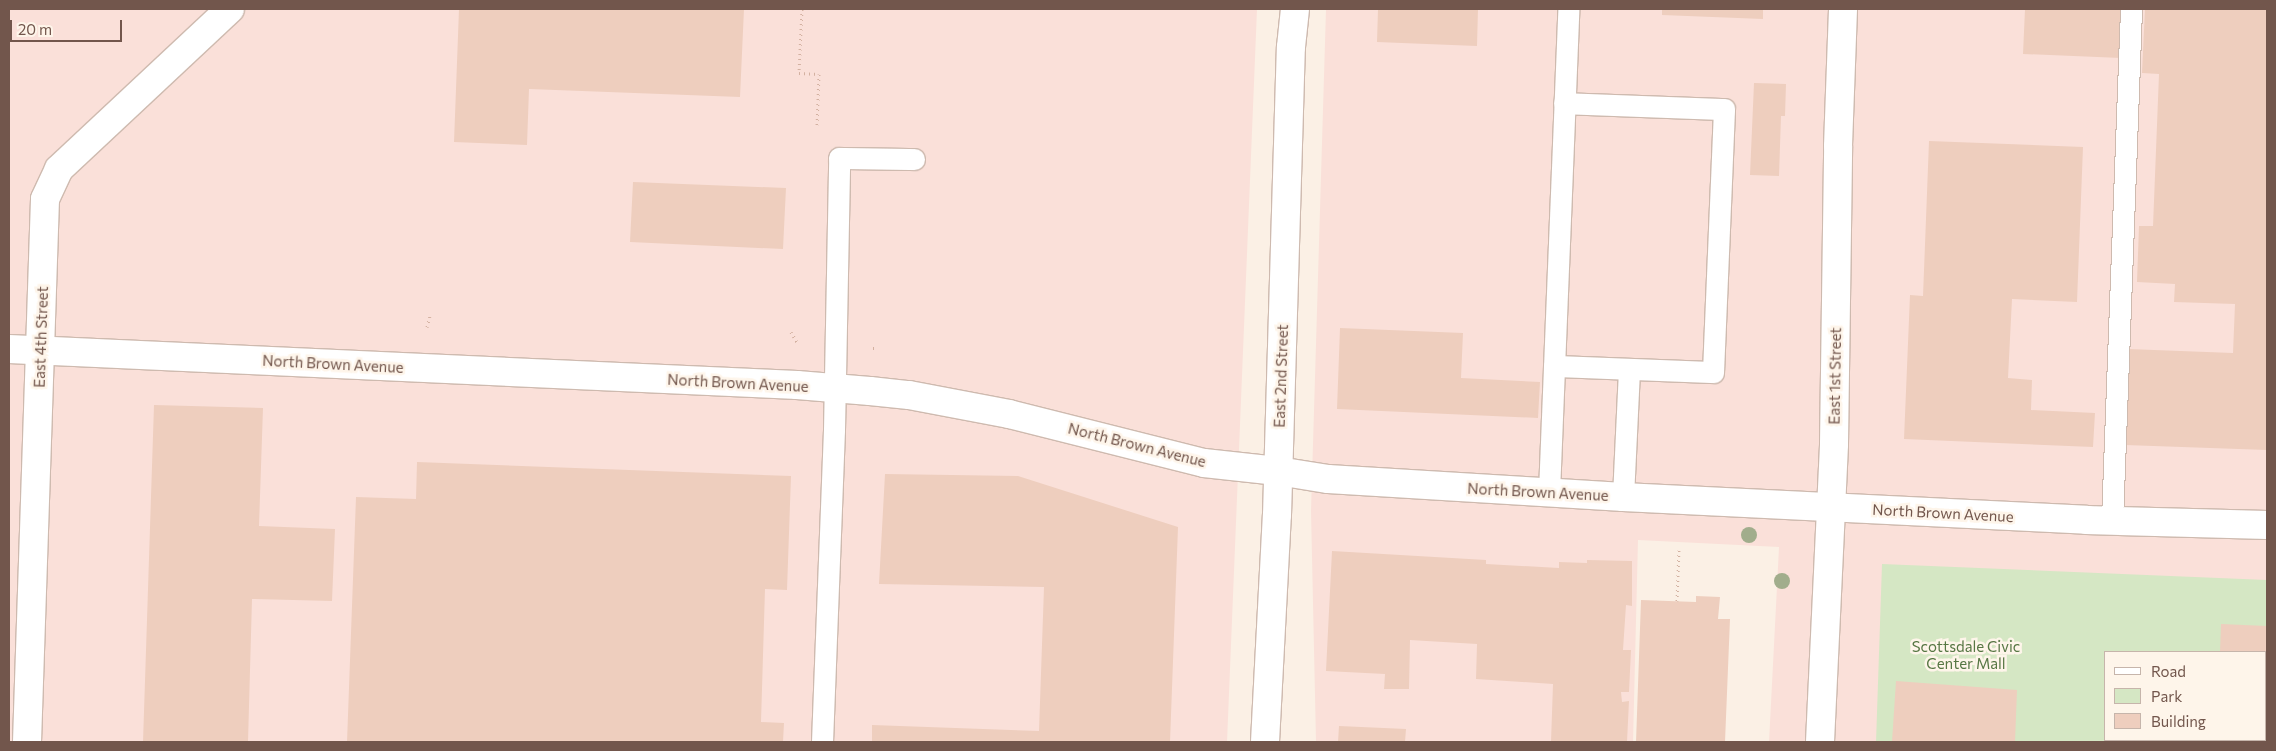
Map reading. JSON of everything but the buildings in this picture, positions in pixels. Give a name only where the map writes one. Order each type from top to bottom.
[{"type":"street","name":"East 4th Street","points":[[27,742],[45,199],[59,169],[230,9]]},
{"type":"street","name":"East 2nd Street","points":[[1265,742],[1278,472],[1291,47],[1295,9]]},
{"type":"street","name":"East 1st Street","points":[[1820,742],[1828,554],[1832,508],[1838,146],[1843,9]]},
{"type":"street","name":"North Brown Avenue","points":[[9,349],[834,388],[918,396],[1009,414],[1204,463],[1328,480],[1832,508],[2267,525]]},
{"type":"lane","points":[[1549,492],[1568,9]]},
{"type":"lane","points":[[2112,520],[2131,9]]},
{"type":"lane","points":[[1554,366],[1713,372],[1724,109],[1564,103]]},
{"type":"lane","points":[[822,742],[834,388],[839,158],[914,159]]},
{"type":"lane","points":[[1623,497],[1629,369]]},
{"type":"path","points":[[802,9],[799,73],[819,74],[817,125]]},
{"type":"path","points":[[426,327],[430,316]]},
{"type":"path","points":[[791,332],[798,342]]},
{"type":"path","points":[[873,348],[878,348]]},
{"type":"path","points":[[1677,602],[1678,550]]},
{"type":"shaded area","points":[[9,9],[1257,9],[1227,742],[9,742]]},
{"type":"shaded area","points":[[1326,9],[2267,9],[2267,742],[1769,742],[1779,547],[1638,540],[1633,742],[1316,742],[1311,511]]},
{"type":"green space","name":"Scottsdale Civic Center Mall","points":[[1882,564],[2267,580],[2267,742],[1876,742]]}]
